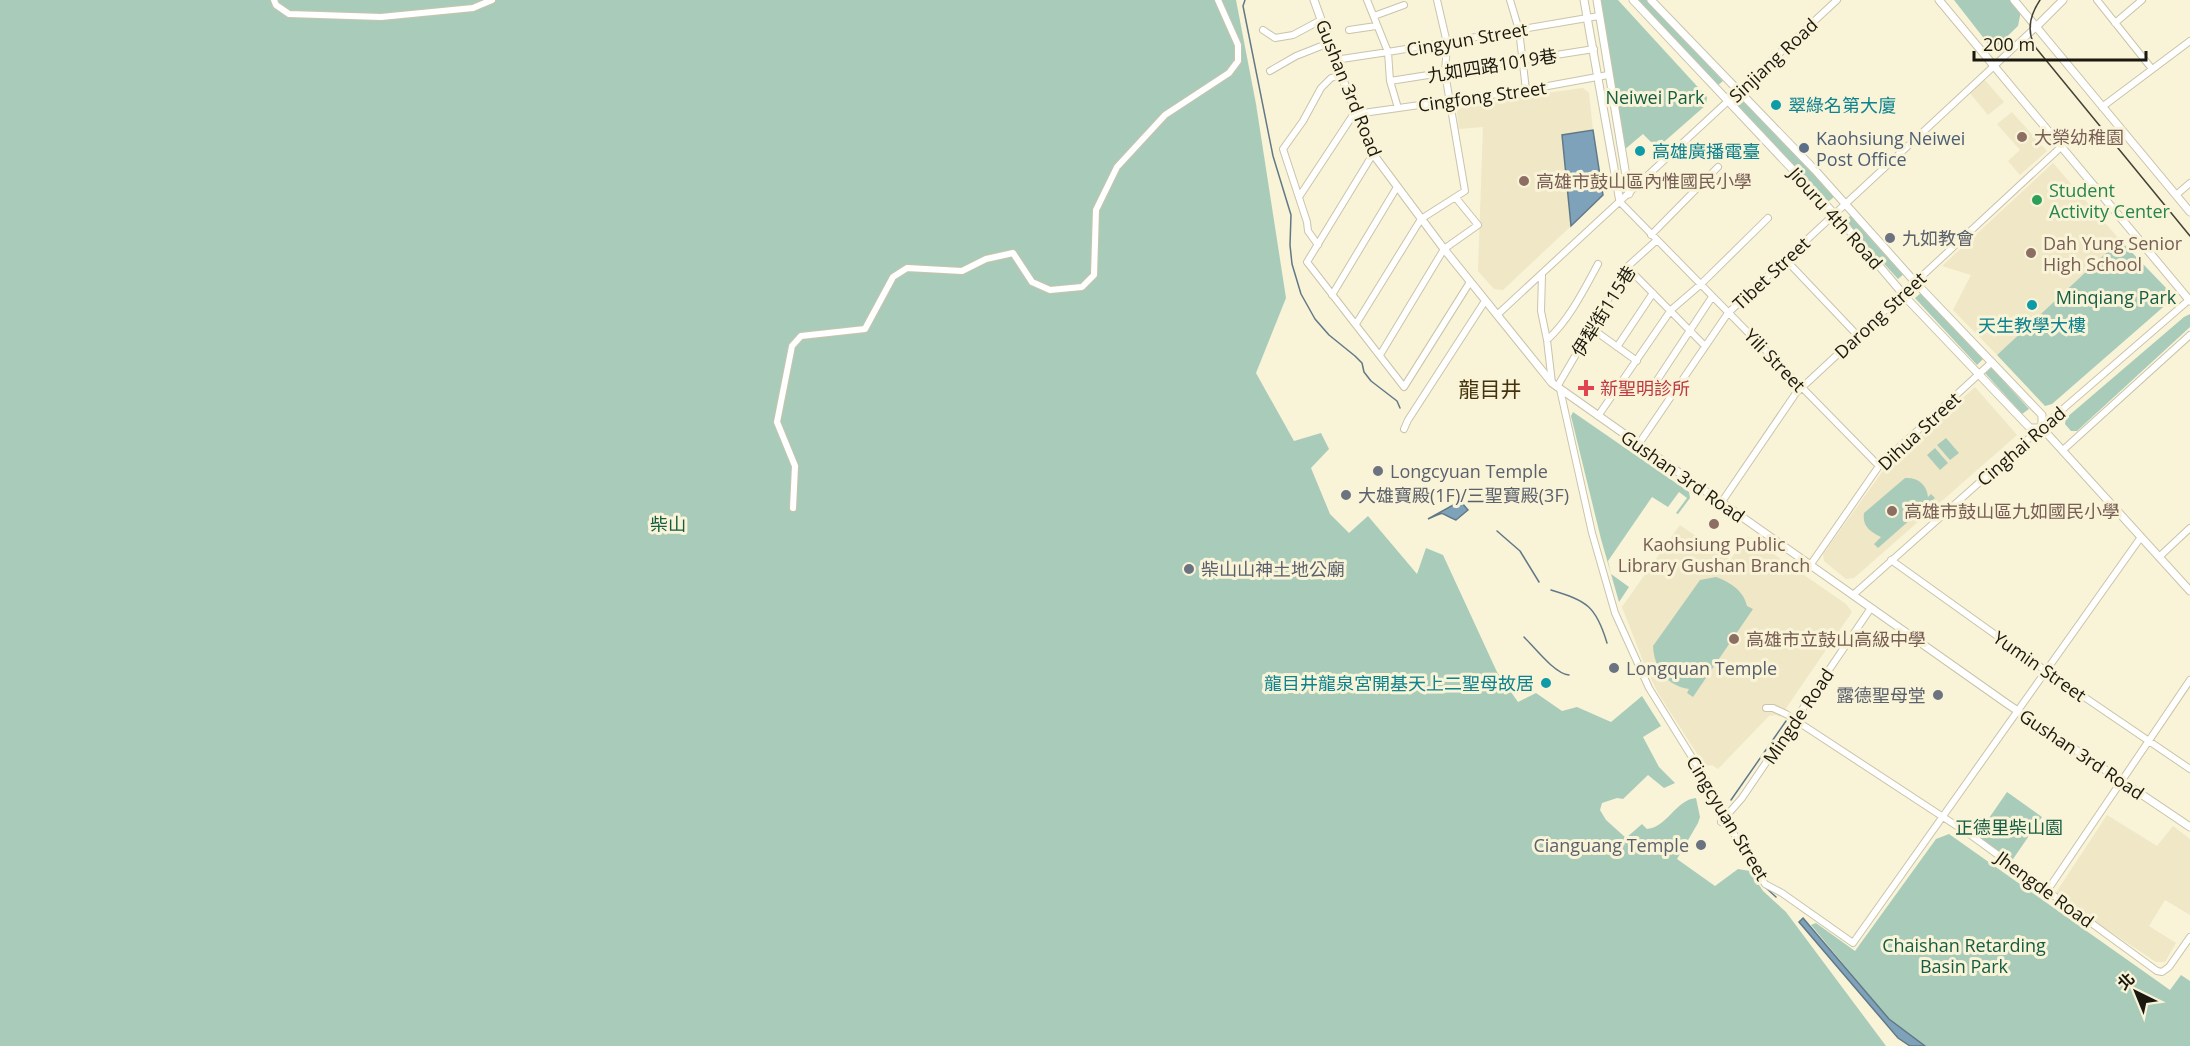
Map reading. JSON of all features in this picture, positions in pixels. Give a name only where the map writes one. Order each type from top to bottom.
[{"type":"street","points":[[274,0],[289,14],[381,17],[473,9],[492,0]]},
{"type":"street","points":[[793,508],[795,466],[777,422],[792,346],[801,336],[865,330],[892,277],[907,268],[962,271],[986,259],[1013,253],[1032,282],[1050,290],[1082,286],[1094,275],[1096,210],[1117,167],[1165,115],[1229,73],[1238,61],[1238,45],[1218,0]]},
{"type":"street","name":"Gushan 3rd Road","points":[[1314,0],[1335,60],[1373,154],[1470,282],[1556,386],[2018,711],[2190,827]]},
{"type":"street","points":[[1367,0],[1388,52],[1390,81],[1398,108]]},
{"type":"street","points":[[1356,324],[1421,219],[1465,191],[1445,73],[1447,43],[1437,0]]},
{"type":"street","points":[[1510,0],[1519,30],[1526,90]]},
{"type":"street","points":[[1584,0],[1620,202]]},
{"type":"street","points":[[1597,0],[1629,194]]},
{"type":"street","name":"Jiouru 4th Road","points":[[1633,0],[1835,214],[1902,294],[1979,375],[2030,428],[2042,428]]},
{"type":"street","name":"Jiouru 4th Road","points":[[1652,0],[2042,415],[2042,428],[2190,591]]},
{"type":"street","name":"Sinjiang Road","points":[[1497,315],[1837,0]]},
{"type":"street","points":[[1939,0],[2190,300]]},
{"type":"street","points":[[2014,0],[2190,212]]},
{"type":"street","points":[[2036,27],[2063,0]]},
{"type":"street","points":[[2097,0],[2152,69]]},
{"type":"street","points":[[2115,22],[2142,0]]},
{"type":"street","points":[[1374,16],[1404,5]]},
{"type":"street","name":"Cingyun Street","points":[[1335,60],[1599,16]]},
{"type":"street","points":[[1263,30],[1275,38],[1293,35],[1321,20]]},
{"type":"street","points":[[1349,30],[1376,26]]},
{"type":"street","name":"Tibet Street","points":[[1638,445],[1728,313],[2036,27]]},
{"type":"street","points":[[2102,107],[2190,41]]},
{"type":"street","points":[[1270,71],[1296,56],[1329,43]]},
{"type":"street","name":"九如四路1019巷","points":[[1390,81],[1594,49]]},
{"type":"street","points":[[1318,245],[1308,231],[1284,155],[1284,145],[1303,121],[1321,88],[1331,78],[1341,75]]},
{"type":"street","name":"Cingfong Street","points":[[1356,113],[1526,90],[1608,75]]},
{"type":"street","points":[[1299,197],[1356,113]]},
{"type":"street","name":"Darong Street","points":[[1721,503],[1796,393],[2062,146]]},
{"type":"street","points":[[1373,154],[1307,262],[1404,387],[1470,282]]},
{"type":"street","points":[[1651,235],[1718,167]]},
{"type":"street","points":[[2176,195],[2190,183]]},
{"type":"street","points":[[1332,295],[1397,187]]},
{"type":"street","points":[[1380,355],[1444,249],[1478,225],[1456,198]]},
{"type":"street","name":"Yili Street","points":[[1620,202],[1879,466]]},
{"type":"street","points":[[1598,417],[1671,310],[1700,285],[1768,218]]},
{"type":"street","name":"伊犁街115巷","points":[[1556,386],[1627,267],[1657,240]]},
{"type":"street","points":[[1785,259],[1858,336]]},
{"type":"street","points":[[1547,340],[1555,333],[1598,264]]},
{"type":"street","points":[[1627,267],[1705,346]]},
{"type":"street","name":"Cingcyuan Street","points":[[1542,275],[1541,311],[1556,386],[1592,532],[1615,613],[1649,688],[1711,788],[1723,820],[1767,886],[1782,893],[1853,943],[2141,537]]},
{"type":"street","points":[[1617,347],[1653,293]]},
{"type":"street","points":[[1648,394],[1712,297]]},
{"type":"street","name":"Cinghai Road","points":[[1853,595],[2190,300]]},
{"type":"street","points":[[1404,429],[1485,301]]},
{"type":"street","points":[[1591,328],[1637,361]]},
{"type":"street","points":[[2063,450],[2190,335]]},
{"type":"street","name":"Dihua Street","points":[[1811,564],[1879,466],[1992,362]]},
{"type":"street","points":[[2159,557],[2190,528]]},
{"type":"street","name":"Yumin Street","points":[[1891,561],[2190,770]]},
{"type":"street","name":"Mingde Road","points":[[1723,820],[1742,798],[1871,608]]},
{"type":"street","points":[[2047,891],[2120,780],[2190,680]]},
{"type":"street","name":"Jhengde Road","points":[[1766,708],[1773,708],[1796,720],[1942,816],[2157,971],[2162,972],[2169,967],[2190,937]]},
{"type":"shaded area","name":"大榮幼稚園","points":[[1984,79],[2004,102],[1988,115],[1969,92]]},
{"type":"shaded area","name":"高雄市鼓山區內惟國民小學","points":[[1583,88],[1589,93],[1593,130],[1562,136],[1571,226],[1503,290],[1494,289],[1478,271],[1483,127],[1459,129],[1457,112],[1464,104]]},
{"type":"shaded area","name":"大榮幼稚園","points":[[2012,112],[2047,151],[2020,175],[2008,161],[2020,150],[1997,124]]},
{"type":"shaded area","name":"Dah Yung Senior High School","points":[[2053,163],[2120,240],[1997,355],[1953,310],[1971,275],[1942,266]]},
{"type":"shaded area","name":"高雄市鼓山區九如國民小學","points":[[1975,387],[2017,435],[1854,578],[1846,579],[1824,561],[1823,554],[1885,468]]},
{"type":"shaded area","name":"高雄市立鼓山高級中學","points":[[1680,525],[1730,560],[1749,537],[1846,604],[1852,612],[1780,717],[1769,716],[1718,769],[1712,765],[1705,766],[1658,693],[1622,607]]},
{"type":"shaded area","points":[[2107,815],[2157,846],[2173,826],[2190,839],[2190,915],[2165,900],[2149,926],[2176,943],[2165,962],[2156,962],[2058,897],[2057,891]]},
{"type":"green space","name":"柴山","points":[[0,0],[1236,0],[1256,104],[1286,298],[1256,373],[1294,441],[1321,433],[1329,449],[1311,468],[1330,514],[1349,533],[1368,516],[1417,574],[1426,548],[1443,555],[1497,672],[1518,702],[1536,693],[1562,711],[1577,707],[1611,722],[1642,696],[1661,726],[1643,737],[1659,767],[1675,783],[1664,788],[1648,775],[1623,799],[1617,798],[1602,803],[1600,810],[1606,820],[1626,838],[1642,824],[1647,829],[1661,824],[1682,803],[1696,798],[1700,817],[1677,859],[1715,886],[1738,869],[1750,871],[1763,891],[1786,912],[1886,1046],[0,1046]]},
{"type":"green space","name":"Neiwei Park","points":[[1600,0],[1618,0],[1707,97],[1706,105],[1657,148],[1643,134],[1624,150]]},
{"type":"green space","points":[[1637,0],[1648,0],[1723,81],[1717,86]]},
{"type":"green space","points":[[1954,0],[2011,0],[2021,11],[2018,26],[1993,50]]},
{"type":"green space","points":[[1743,100],[1835,196],[1828,202],[1737,107]]},
{"type":"green space","points":[[1852,214],[1905,273],[1898,279],[1845,221]]},
{"type":"green space","name":"Minqiang Park","points":[[2120,240],[2168,290],[2169,302],[2052,404],[2045,406],[1997,355]]},
{"type":"green space","points":[[1921,293],[1983,359],[1977,365],[1915,298]]},
{"type":"green space","points":[[2190,314],[2190,327],[2077,431],[2071,431],[2065,424],[2066,418]]},
{"type":"green space","points":[[1991,367],[2029,409],[2022,414],[1985,373]]},
{"type":"green space","points":[[1573,412],[1689,492],[1690,498],[1678,514],[1676,513],[1687,498],[1679,492],[1668,507],[1652,497],[1608,561],[1611,574],[1571,416]]},
{"type":"green space","points":[[1946,438],[1959,453],[1950,460],[1937,445]]},
{"type":"green space","points":[[1935,448],[1948,463],[1940,470],[1927,455]]},
{"type":"green space","points":[[1905,478],[1921,482],[1926,488],[1928,497],[1931,494],[1935,498],[1878,548],[1874,544],[1881,537],[1868,528],[1864,522],[1864,513]]},
{"type":"green space","points":[[1611,574],[1629,587],[1619,602]]},
{"type":"green space","points":[[1716,577],[1736,588],[1743,596],[1747,606],[1753,609],[1693,697],[1687,693],[1689,689],[1674,684],[1663,675],[1656,662],[1653,646],[1700,580]]},
{"type":"green space","name":"正德里柴山園","points":[[2007,792],[2042,817],[2011,862],[1976,837]]},
{"type":"green space","name":"Chaishan Retarding Basin Park","points":[[1949,834],[2170,990],[2181,975],[2190,981],[2190,1046],[1925,1046],[1889,1019],[1811,925],[1816,923],[1855,951],[1936,839]]},
{"type":"water","points":[[1593,130],[1603,195],[1571,226],[1562,135]]},
{"type":"water","points":[[1462,503],[1468,510],[1456,520],[1442,514],[1428,519],[1455,504]]},
{"type":"water","points":[[1803,918],[1889,1019],[1925,1046],[1910,1046],[1898,1038],[1799,922]]},
{"type":"waterway","points":[[1245,0],[1243,6],[1273,156],[1291,215],[1292,264],[1301,294],[1315,319],[1329,335],[1362,363],[1364,372],[1371,381],[1397,401],[1400,408]]},
{"type":"waterway","points":[[1497,531],[1520,551],[1539,582]]},
{"type":"waterway","points":[[1551,590],[1582,602],[1588,607],[1599,621],[1607,643]]},
{"type":"waterway","points":[[1524,637],[1552,665],[1563,674],[1569,675]]},
{"type":"waterway","points":[[1731,800],[1786,721]]},
{"type":"waterway","points":[[1702,786],[1713,805]]},
{"type":"waterway","points":[[1765,887],[1776,897]]},
{"type":"tram line","points":[[2040,0],[2030,24],[2031,36],[2036,48],[2190,236]]},
{"type":"place","name":"翠綠名第大廈","points":[[1776,105]]},
{"type":"place","name":"大榮幼稚園","points":[[2022,137]]},
{"type":"place","name":"Kaohsiung Neiwei Post Office","points":[[1804,148]]},
{"type":"place","name":"高雄廣播電臺","points":[[1640,151]]},
{"type":"place","name":"高雄市鼓山區內惟國民小學","points":[[1524,181]]},
{"type":"place","name":"Student Activity Center","points":[[2037,200]]},
{"type":"place","name":"九如教會","points":[[1890,238]]},
{"type":"place","name":"Dah Yung Senior High School","points":[[2031,253]]},
{"type":"place","name":"天生教學大樓","points":[[2032,305]]},
{"type":"place","name":"新聖明診所","points":[[1586,388]]},
{"type":"place","name":"Longcyuan Temple","points":[[1378,471]]},
{"type":"place","name":"大雄寶殿(1F)/三聖寶殿(3F)","points":[[1346,495]]},
{"type":"place","name":"高雄市鼓山區九如國民小學","points":[[1892,511]]},
{"type":"place","name":"Kaohsiung Public Library Gushan Branch","points":[[1714,524]]},
{"type":"place","name":"柴山山神土地公廟","points":[[1189,569]]},
{"type":"place","name":"高雄市立鼓山高級中學","points":[[1734,639]]},
{"type":"place","name":"Longquan Temple","points":[[1614,668]]},
{"type":"place","name":"龍目井龍泉宮開基天上二聖母故居","points":[[1546,683]]},
{"type":"place","name":"露德聖母堂","points":[[1938,695]]},
{"type":"place","name":"Cianguang Temple","points":[[1701,845]]},
{"type":"district","name":"龍目井","points":[[1490,389]]}]
